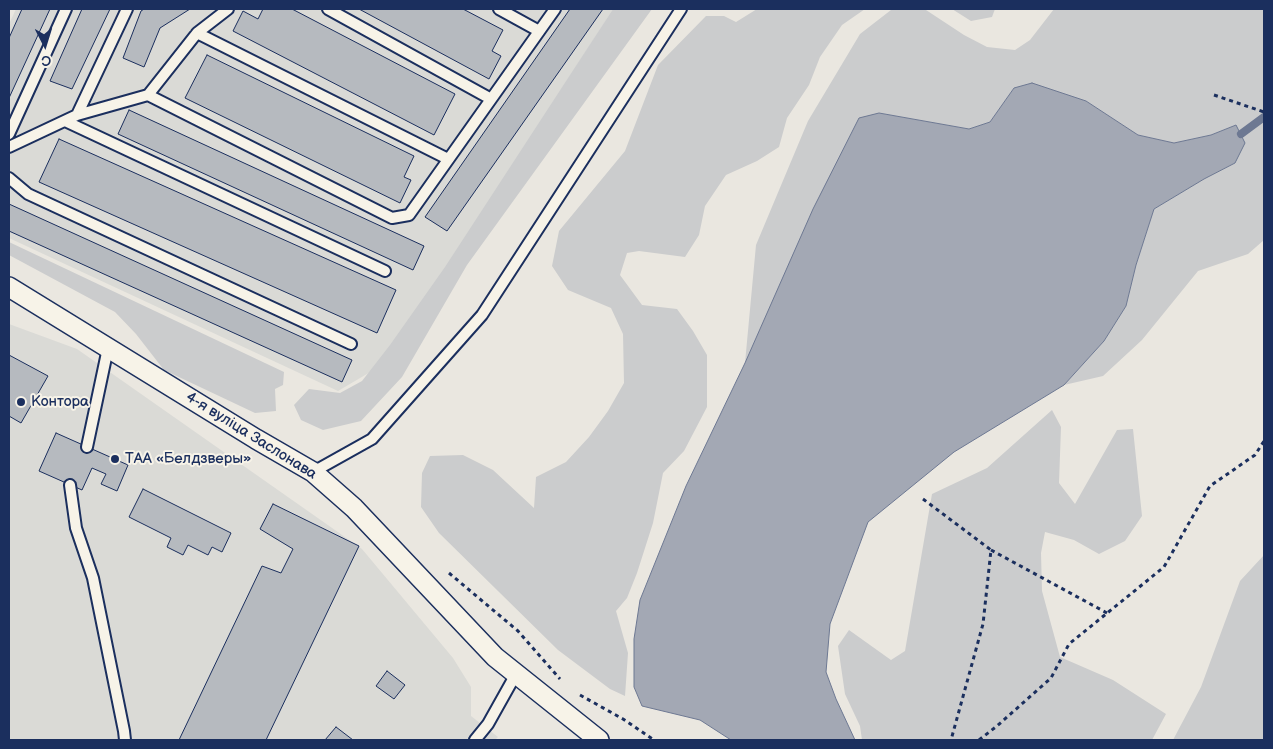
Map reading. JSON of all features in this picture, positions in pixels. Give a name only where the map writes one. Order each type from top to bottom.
[{"type":"street","name":"4-я вуліца Заслонава","points":[[9,287],[313,472],[354,508],[495,657],[599,740]]},
{"type":"lane","points":[[9,134],[66,9]]},
{"type":"lane","points":[[77,115],[127,9]]},
{"type":"lane","points":[[9,147],[77,115],[148,95],[197,33],[228,9]]},
{"type":"lane","points":[[328,9],[491,99]]},
{"type":"lane","points":[[499,9],[539,31]]},
{"type":"lane","points":[[148,95],[392,218],[409,215],[555,9]]},
{"type":"lane","points":[[313,472],[372,439],[482,315],[681,9]]},
{"type":"lane","points":[[197,33],[448,159]]},
{"type":"lane","points":[[65,121],[385,271]]},
{"type":"lane","points":[[9,178],[28,194],[350,344]]},
{"type":"lane","points":[[87,447],[108,348]]},
{"type":"lane","points":[[70,485],[76,528],[93,578],[124,731],[124,740]]},
{"type":"lane","points":[[475,740],[488,724],[516,674]]},
{"type":"path","points":[[1214,95],[1264,112]]},
{"type":"path","points":[[979,740],[998,726],[1051,678],[1069,644],[1164,567],[1210,486],[1255,455],[1264,441]]},
{"type":"path","points":[[923,498],[991,550],[1107,613]]},
{"type":"path","points":[[951,740],[983,624],[991,550]]},
{"type":"path","points":[[447,572],[518,631],[562,681]]},
{"type":"path","points":[[576,692],[623,719],[654,740]]},
{"type":"shaded area","points":[[16,9],[613,9],[389,361],[338,391],[9,238],[9,24]]},
{"type":"shaded area","points":[[613,9],[652,9],[467,265],[402,377],[361,421],[323,430],[301,420],[294,405],[309,389],[340,393],[362,381],[390,345],[445,267]]},
{"type":"shaded area","points":[[757,9],[865,9],[842,25],[820,57],[809,85],[787,118],[779,147],[757,161],[726,175],[705,206],[699,235],[685,257],[639,251],[627,253],[620,275],[642,305],[677,309],[707,355],[707,407],[684,451],[663,473],[653,523],[637,573],[627,598],[616,611],[628,653],[625,696],[610,689],[558,650],[439,533],[421,507],[422,473],[430,456],[463,455],[493,470],[534,508],[536,477],[566,462],[589,437],[608,411],[624,383],[623,334],[611,308],[568,290],[552,266],[559,231],[625,151],[658,65],[706,16],[724,16],[736,22]]},
{"type":"shaded area","points":[[952,9],[995,9],[992,17],[971,21]]},
{"type":"shaded area","points":[[1054,9],[1264,9],[1264,240],[1248,254],[1198,271],[1142,340],[1103,376],[1064,385],[1104,341],[1126,306],[1136,265],[1154,209],[1235,163],[1236,125],[1211,135],[1174,143],[1138,135],[1086,101],[1014,88],[990,122],[969,129],[879,113],[745,363],[756,245],[808,121],[860,34],[891,10],[926,10],[964,35],[987,47],[1015,50],[1030,40]]},
{"type":"shaded area","points":[[1032,83],[1086,101],[1138,135],[1174,143],[1211,135],[1236,125],[1245,143],[1235,163],[1154,209],[1136,265],[1126,306],[1104,341],[1064,385],[954,452],[868,522],[830,624],[826,672],[855,740],[731,740],[700,720],[642,706],[634,687],[634,639],[640,600],[686,486],[745,363],[813,209],[859,118],[879,113],[969,129],[990,122],[1014,88]]},
{"type":"shaded area","points":[[9,242],[284,372],[283,385],[275,389],[276,411],[255,413],[164,370],[136,334],[115,312],[9,255]]},
{"type":"shaded area","points":[[9,324],[77,349],[362,549],[453,658],[471,687],[471,716],[498,737],[495,740],[9,740]]},
{"type":"shaded area","points":[[1052,410],[1061,427],[1059,483],[1075,504],[1117,430],[1133,429],[1142,516],[1125,541],[1099,554],[1074,540],[1045,532],[1041,553],[1042,591],[1060,657],[1113,680],[1166,714],[1152,740],[862,740],[860,726],[845,694],[838,646],[849,630],[891,660],[905,651],[932,494],[987,468]]},
{"type":"shaded area","points":[[1264,555],[1264,740],[1173,740],[1201,687],[1240,581]]},
{"type":"building","points":[[22,9],[50,9],[9,98],[9,38]]},
{"type":"building","points":[[82,9],[110,9],[72,89],[50,81]]},
{"type":"building","points":[[144,9],[190,9],[160,28],[144,67],[123,58],[141,11]]},
{"type":"building","points":[[263,9],[292,9],[455,94],[434,135],[233,31],[243,11],[258,19]]},
{"type":"building","points":[[359,9],[463,9],[503,30],[492,51],[501,56],[489,79]]},
{"type":"building","points":[[570,9],[603,9],[447,231],[425,217]]},
{"type":"building","points":[[207,55],[414,156],[404,177],[411,180],[400,203],[185,98]]},
{"type":"building","points":[[129,110],[424,246],[413,270],[118,134]]},
{"type":"building","points":[[59,139],[396,290],[377,333],[39,182]]},
{"type":"building","points":[[9,204],[352,360],[342,382],[9,231]]},
{"type":"building","name":"Контора","points":[[9,355],[48,376],[21,423],[9,416]]},
{"type":"building","points":[[56,433],[128,465],[117,491],[101,484],[106,474],[92,468],[82,490],[39,471]]},
{"type":"building","points":[[143,489],[231,533],[222,552],[212,547],[208,555],[188,545],[183,555],[167,547],[171,538],[129,517]]},
{"type":"building","points":[[273,504],[359,546],[266,740],[179,740],[262,566],[281,573],[293,549],[260,529]]},
{"type":"building","points":[[387,671],[405,685],[394,699],[376,686]]},
{"type":"building","points":[[336,727],[353,740],[325,740]]},
{"type":"waterway","points":[[1241,134],[1264,117]]},
{"type":"place","name":"Контора","points":[[21,402]]},
{"type":"place","name":"ТАА «Белдзверы»","points":[[115,459]]}]
